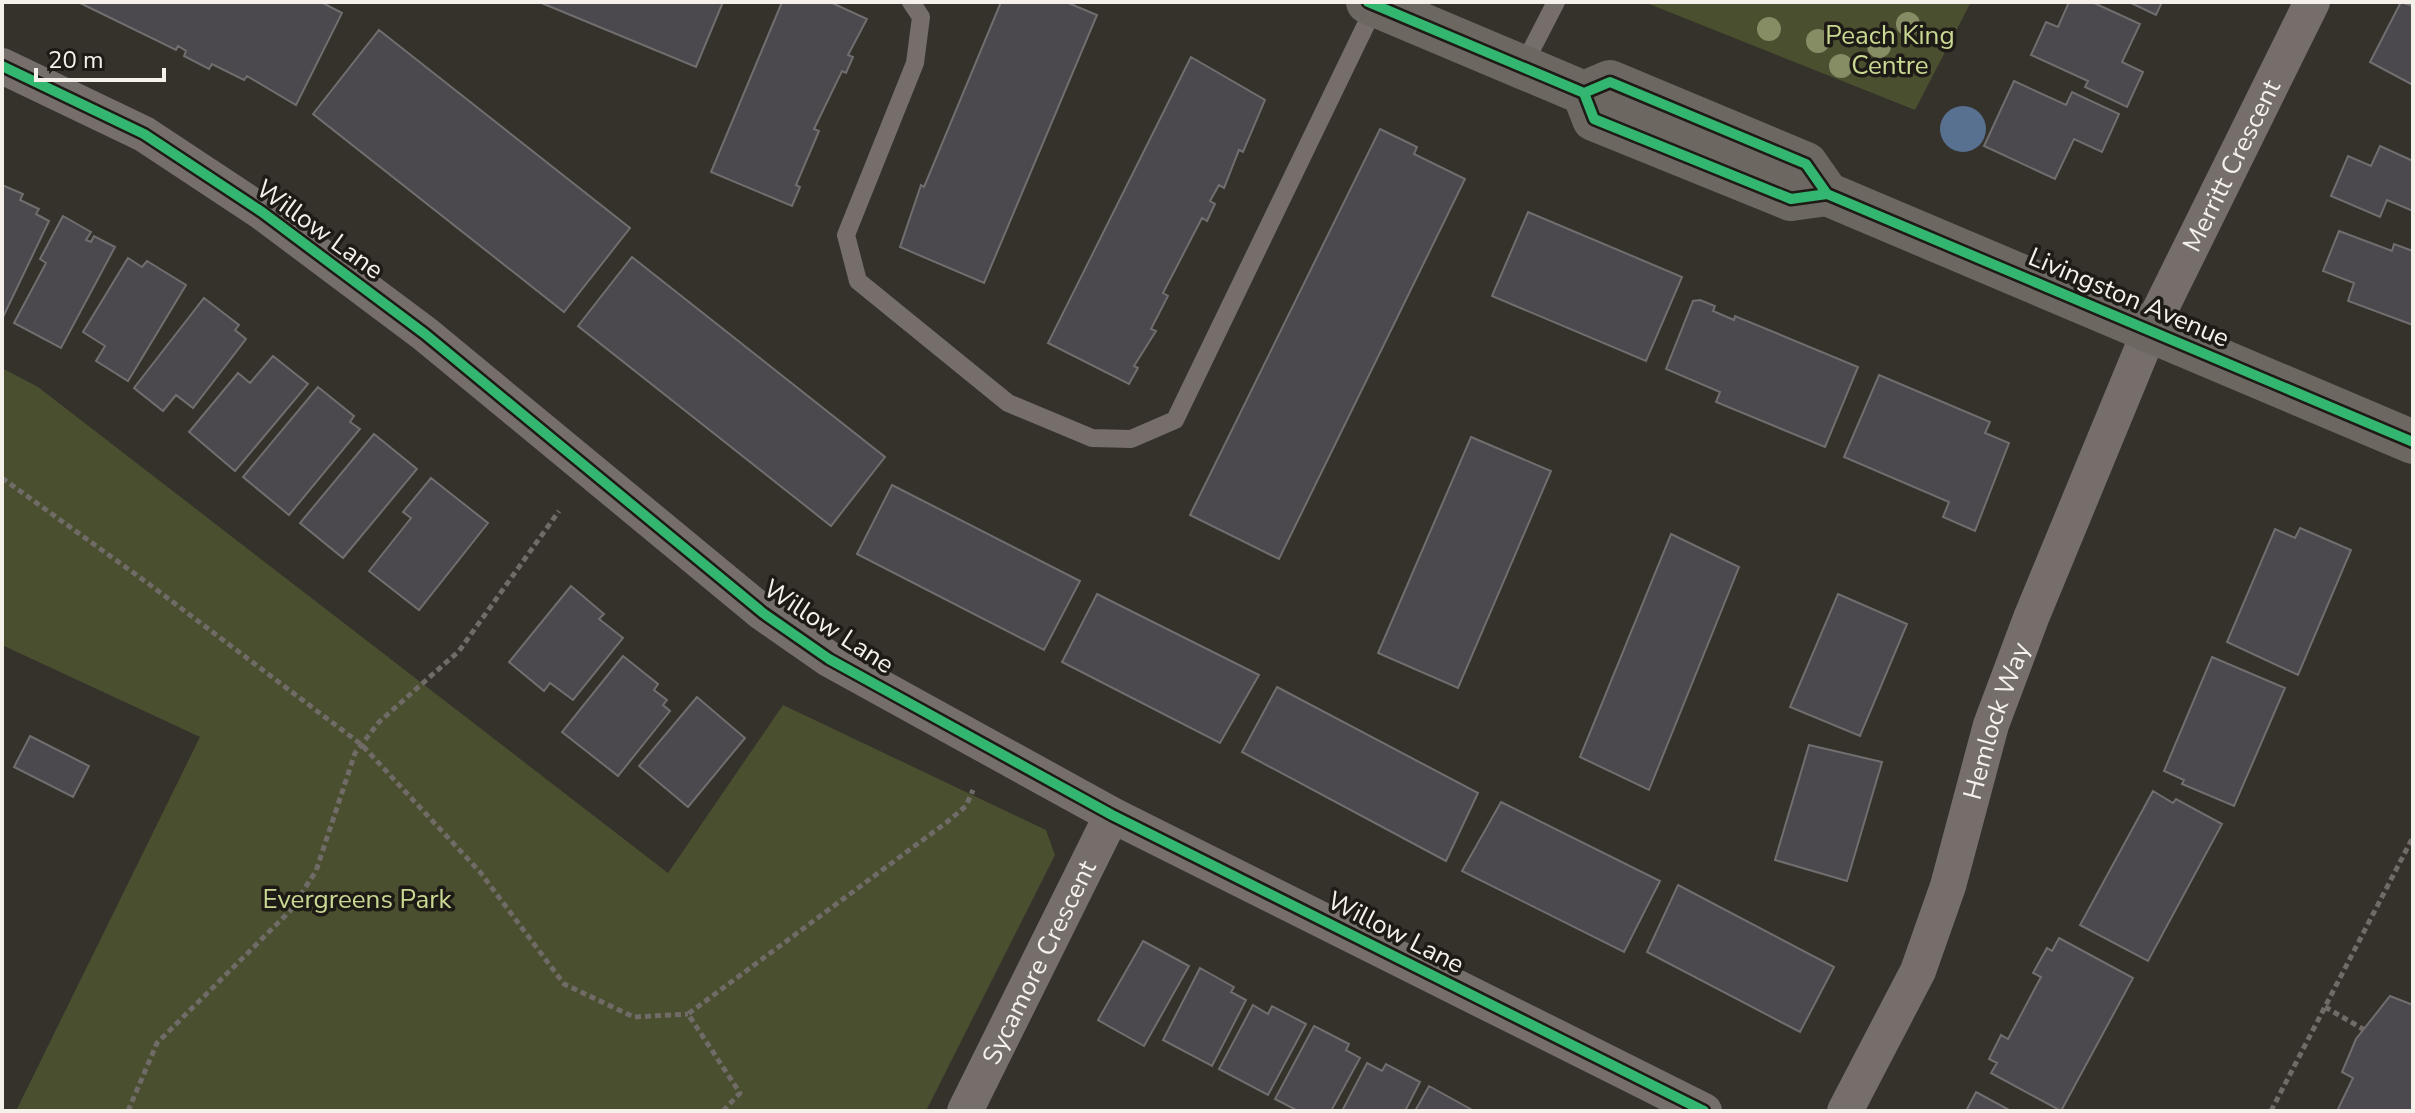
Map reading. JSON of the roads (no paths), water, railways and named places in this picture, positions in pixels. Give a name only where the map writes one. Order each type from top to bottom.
[{"type":"main road","name":"Livingston Avenue","points":[[1372,4],[1584,93],[1594,119],[1791,199],[1827,194],[2413,442]]},
{"type":"street","name":"Merritt Crescent","points":[[2150,330],[2312,2]]},
{"type":"street","name":"Willow Lane","points":[[2,66],[144,134],[262,212],[425,334],[763,613],[829,659],[1112,815],[1704,1111]]},
{"type":"street","name":"Hemlock Way","points":[[1845,1111],[1918,971],[1948,886],[1991,725],[2031,618],[2150,330]]},
{"type":"street","name":"Sycamore Crescent","points":[[965,1111],[1112,815]]},
{"type":"lane","points":[[911,2],[921,17],[915,63],[846,235],[858,281],[1008,403],[1092,438],[1131,439],[1175,420],[1372,4]]},
{"type":"lane","points":[[1522,68],[1556,2]]},
{"type":"water","points":[[1963,106],[1979,113],[1986,129],[1979,145],[1963,152],[1947,145],[1940,129],[1947,113]]},
{"type":"park label","name":"Peach King Centre","points":[[1890,50]]},
{"type":"park label","name":"Evergreens Park","points":[[357,899]]}]
